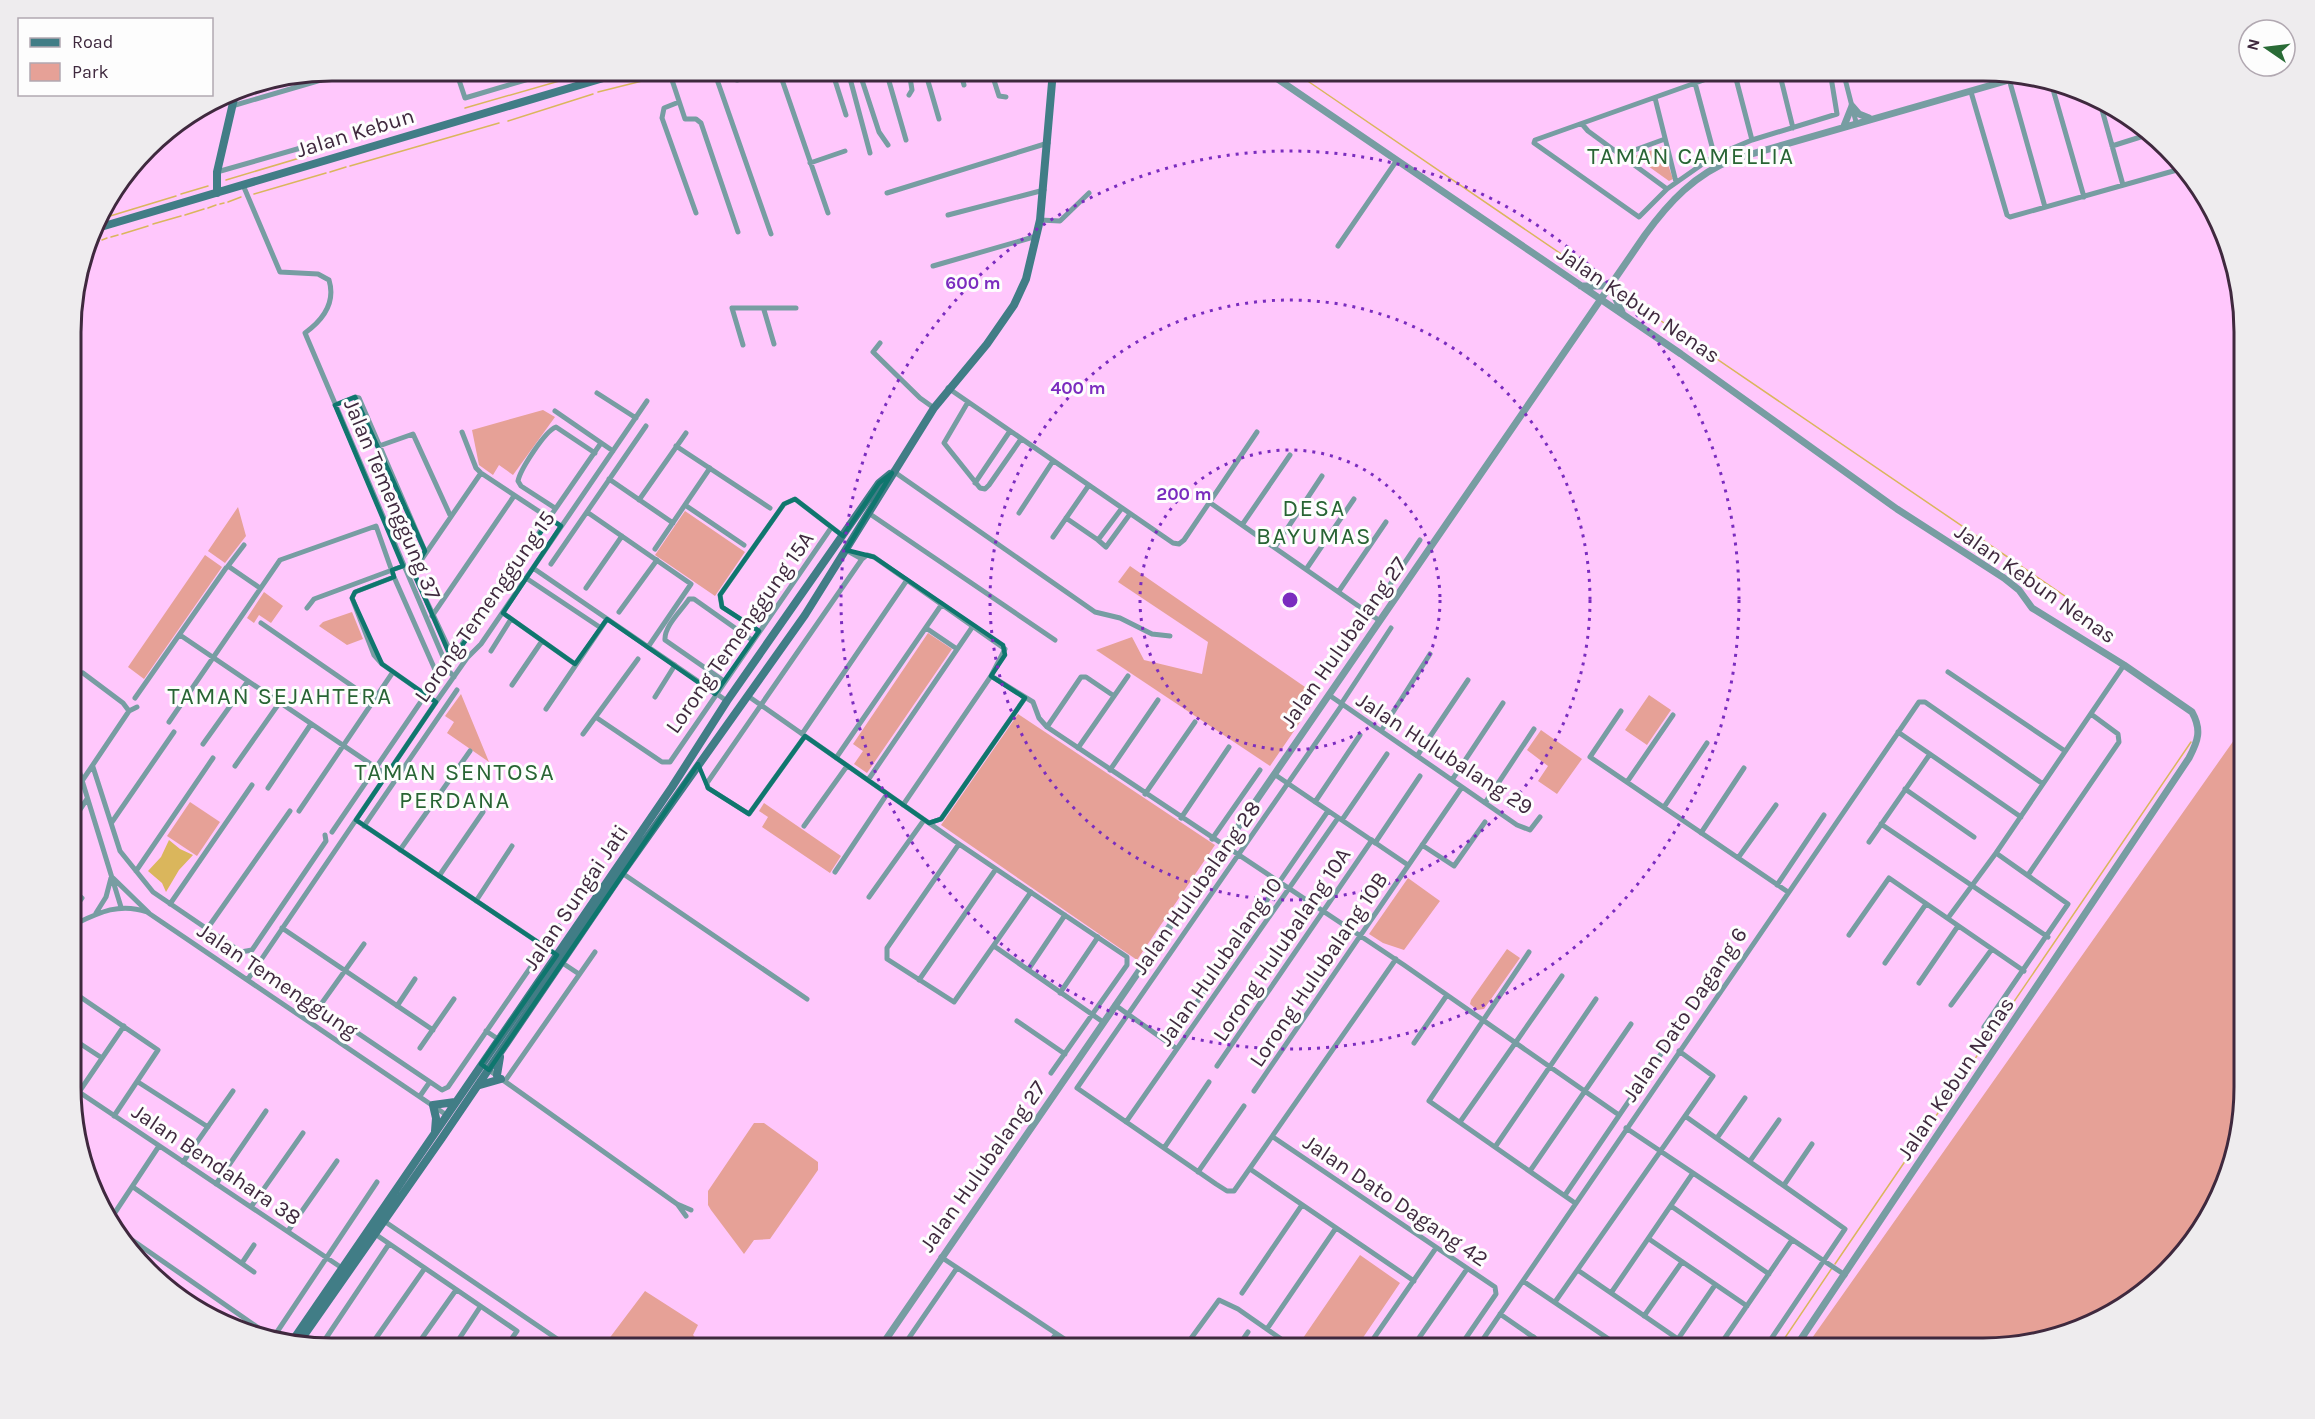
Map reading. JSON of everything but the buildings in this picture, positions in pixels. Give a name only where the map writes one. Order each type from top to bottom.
[{"type":"main road","name":"Jalan Kebun","points":[[106,222],[217,193],[590,81]]},
{"type":"main road","name":"Jalan Sungai Jati","points":[[296,1335],[498,1039],[622,873],[805,615],[934,408],[948,388],[987,344],[1014,305],[1026,279],[1041,220],[1052,81]]},
{"type":"main road","points":[[217,193],[217,172],[233,101]]},
{"type":"main road","name":"Jalan Sungai Jati","points":[[303,1336],[506,1045],[559,958],[727,701],[879,483],[892,472]]},
{"type":"main road","points":[[793,605],[779,633],[781,637],[785,636],[805,615]]},
{"type":"main road","points":[[738,686],[756,667],[759,667],[761,670],[749,695]]},
{"type":"main road","points":[[478,1086],[501,1078],[498,1064],[506,1045]]},
{"type":"main road","points":[[434,1132],[436,1118],[433,1105],[455,1102]]},
{"type":"street","points":[[460,81],[465,98],[520,81]]},
{"type":"street","points":[[672,81],[685,119],[696,119],[701,123],[738,232]]},
{"type":"street","points":[[718,81],[771,234]]},
{"type":"street","points":[[783,81],[828,213]]},
{"type":"street","points":[[835,81],[846,115]]},
{"type":"street","points":[[851,81],[870,153]]},
{"type":"street","points":[[863,81],[879,132],[888,145]]},
{"type":"street","points":[[889,81],[906,140]]},
{"type":"street","points":[[909,95],[912,90],[911,81]]},
{"type":"street","points":[[928,81],[939,119]]},
{"type":"street","points":[[963,81],[964,85]]},
{"type":"street","points":[[994,81],[999,96],[1006,97]]},
{"type":"street","name":"Jalan Kebun Nenas","points":[[1282,81],[1624,315],[1897,509],[2004,578],[2019,590],[2032,608],[2124,665],[2192,712],[2198,723],[2196,745],[1802,1338]]},
{"type":"street","points":[[1700,81],[1535,140],[1536,146],[1635,216],[1643,216],[1667,189],[1714,156],[1752,140],[1837,114],[1839,111],[1832,81]]},
{"type":"street","points":[[1737,81],[1752,140]]},
{"type":"street","points":[[1782,81],[1793,128]]},
{"type":"street","points":[[1846,81],[1856,122]]},
{"type":"street","points":[[232,106],[314,82]]},
{"type":"street","name":"Jalan Hulubalang 27","points":[[887,1338],[1224,846],[1670,203],[1686,187],[1717,165],[1869,118],[2002,82]]},
{"type":"street","points":[[1695,83],[1717,165]]},
{"type":"street","points":[[2010,83],[2045,207]]},
{"type":"street","points":[[2053,91],[2084,197]]},
{"type":"street","points":[[1971,92],[2008,217],[2175,171]]},
{"type":"street","points":[[1655,98],[1676,182]]},
{"type":"street","points":[[679,102],[664,108],[662,118],[696,213]]},
{"type":"street","points":[[1852,106],[1859,114],[1869,118]]},
{"type":"street","points":[[1844,126],[1852,106]]},
{"type":"street","points":[[2102,112],[2123,186]]},
{"type":"street","points":[[1582,124],[1667,189]]},
{"type":"street","points":[[217,172],[339,137]]},
{"type":"street","points":[[2112,146],[2141,137]]},
{"type":"street","points":[[1621,155],[1665,139]]},
{"type":"street","points":[[887,193],[1048,143]]},
{"type":"street","points":[[810,164],[845,151]]},
{"type":"street","points":[[1338,246],[1397,160]]},
{"type":"street","name":"Jalan Temenggung 37","points":[[243,185],[280,272],[318,274],[329,280],[332,294],[327,311],[315,326],[305,333],[403,566],[449,671],[454,677]]},
{"type":"street","points":[[948,215],[1044,190]]},
{"type":"street","points":[[1041,220],[1060,221],[1089,193]]},
{"type":"street","points":[[933,266],[1037,236]]},
{"type":"street","points":[[1581,286],[1604,286],[1613,283],[1624,315]]},
{"type":"street","points":[[743,345],[732,308],[748,306],[764,310],[796,308]]},
{"type":"street","points":[[764,310],[774,344]]},
{"type":"street","points":[[880,343],[873,352],[920,398],[934,408]]},
{"type":"street","points":[[948,388],[1130,514],[1173,543],[1179,544],[1184,540],[1257,432]]},
{"type":"street","points":[[597,393],[636,418]]},
{"type":"street","points":[[335,405],[355,396],[359,398],[425,551]]},
{"type":"street","name":"Lorong Temenggung 15","points":[[248,979],[436,702],[502,613],[647,401]]},
{"type":"street","points":[[968,402],[945,438],[947,448],[980,488],[985,489],[989,485],[1021,439]]},
{"type":"street","points":[[555,411],[613,451]]},
{"type":"street","points":[[551,564],[646,426]]},
{"type":"street","points":[[555,508],[520,486],[518,481],[521,472],[539,445],[551,429],[556,427],[595,453]]},
{"type":"street","points":[[975,483],[1010,431]]},
{"type":"street","points":[[462,432],[476,468],[481,473],[561,526]]},
{"type":"street","points":[[639,500],[686,433]]},
{"type":"street","points":[[380,446],[413,434],[450,515]]},
{"type":"street","points":[[481,473],[414,569],[414,574],[450,656],[455,656],[601,443]]},
{"type":"street","points":[[676,446],[770,508]]},
{"type":"street","points":[[1242,525],[1290,455]]},
{"type":"street","points":[[1019,513],[1053,460]]},
{"type":"street","points":[[655,549],[710,468]]},
{"type":"street","points":[[892,472],[1095,612],[1120,618],[1152,634],[1170,636]]},
{"type":"street","points":[[1275,547],[1322,476]]},
{"type":"street","points":[[609,479],[673,523]]},
{"type":"street","points":[[1053,537],[1089,485]]},
{"type":"street","points":[[432,616],[514,496]]},
{"type":"street","points":[[759,631],[722,607],[719,601],[720,595],[789,500],[795,499],[831,528]]},
{"type":"street","points":[[1307,568],[1354,499]]},
{"type":"street","points":[[1209,502],[1307,568],[1380,621]]},
{"type":"street","points":[[685,505],[744,545]]},
{"type":"street","points":[[1098,540],[1122,508]]},
{"type":"street","points":[[587,512],[691,584],[648,647]]},
{"type":"street","points":[[870,514],[1055,640]]},
{"type":"street","points":[[1066,518],[1106,547],[1130,514]]},
{"type":"street","points":[[1339,591],[1386,522]]},
{"type":"street","points":[[169,722],[280,560],[376,526],[394,577],[436,672],[425,694]]},
{"type":"street","name":"Lorong Temenggung 15A","points":[[597,718],[662,762],[670,762],[715,693],[831,528],[843,536]]},
{"type":"street","points":[[586,588],[622,536]]},
{"type":"street","points":[[1371,613],[1420,540]]},
{"type":"street","points":[[135,698],[244,545]]},
{"type":"street","points":[[846,550],[862,559]]},
{"type":"street","points":[[903,805],[991,676],[1005,650],[992,638],[874,557],[867,555],[707,783],[708,788],[749,814],[907,580]]},
{"type":"street","points":[[619,612],[657,560]]},
{"type":"street","points":[[307,608],[314,599],[403,566]]},
{"type":"street","points":[[227,567],[260,588]]},
{"type":"street","points":[[533,568],[727,701]]},
{"type":"street","points":[[394,577],[355,592],[352,598],[374,655],[393,672],[436,702]]},
{"type":"street","points":[[526,578],[601,628]]},
{"type":"street","points":[[724,681],[665,640],[664,634],[689,599],[694,599],[752,640]]},
{"type":"street","points":[[836,758],[942,604]]},
{"type":"street","points":[[502,613],[575,664]]},
{"type":"street","points":[[490,651],[511,619]]},
{"type":"street","points":[[546,709],[607,619]]},
{"type":"street","points":[[261,623],[374,701]]},
{"type":"street","points":[[868,780],[973,626]]},
{"type":"street","points":[[926,628],[957,649]]},
{"type":"street","name":"Jalan Hulubalang 28","points":[[1126,1122],[1077,1088],[1288,784],[1392,628]]},
{"type":"street","points":[[180,634],[387,775]]},
{"type":"street","points":[[513,685],[542,641]]},
{"type":"street","points":[[1381,731],[1430,654]]},
{"type":"street","points":[[583,734],[597,718],[638,659]]},
{"type":"street","points":[[655,697],[675,665]]},
{"type":"street","points":[[1948,918],[1996,854],[2124,665]]},
{"type":"street","points":[[299,811],[393,672]]},
{"type":"street","points":[[1948,672],[2065,752]]},
{"type":"street","points":[[83,674],[123,703],[129,711]]},
{"type":"street","points":[[991,676],[1036,706],[1039,718],[1047,727],[1212,839],[1280,881],[1396,959],[1619,1116]]},
{"type":"street","points":[[1078,748],[1128,676]]},
{"type":"street","points":[[1047,727],[1081,677],[1086,677],[1114,696]]},
{"type":"street","points":[[1417,756],[1468,680]]},
{"type":"street","points":[[203,744],[248,681]]},
{"type":"street","points":[[364,826],[457,690]]},
{"type":"street","points":[[749,695],[926,822],[1098,937],[1128,960],[1051,1073]]},
{"type":"street","name":"Jalan Hulubalang 29","points":[[1329,695],[1526,829],[1533,827],[1540,817]]},
{"type":"street","points":[[869,897],[926,822],[941,819],[1025,698]]},
{"type":"street","points":[[1110,770],[1158,700]]},
{"type":"street","name":"Jalan Dato Dagang 6","points":[[1484,1338],[1898,732],[1922,701],[2043,784]]},
{"type":"street","points":[[236,766],[280,702]]},
{"type":"street","points":[[93,767],[120,850],[153,892],[241,952],[252,950],[326,841],[328,834],[420,703]]},
{"type":"street","points":[[1452,780],[1503,703]]},
{"type":"street","points":[[82,781],[129,711],[138,706]]},
{"type":"street","points":[[1621,711],[1590,757],[1788,892]]},
{"type":"street","points":[[2028,875],[2119,742],[2118,734],[2091,714]]},
{"type":"street","points":[[1627,782],[1673,715]]},
{"type":"street","points":[[1145,794],[1195,722]]},
{"type":"street","points":[[268,788],[311,724]]},
{"type":"street","points":[[1485,802],[1534,729]]},
{"type":"street","points":[[112,822],[174,732]]},
{"type":"street","points":[[1898,732],[2021,817]]},
{"type":"street","points":[[1315,802],[1360,735]]},
{"type":"street","points":[[1664,807],[1707,743]]},
{"type":"street","points":[[1181,818],[1229,747]]},
{"type":"street","points":[[400,850],[470,751]]},
{"type":"street","name":"Jalan Hulubalang 10","points":[[1126,1122],[1387,754]]},
{"type":"street","points":[[1869,842],[1930,754]]},
{"type":"street","points":[[136,871],[213,758]]},
{"type":"street","points":[[804,826],[847,766]]},
{"type":"street","points":[[1701,833],[1744,768]]},
{"type":"street","points":[[1212,839],[1260,770]]},
{"type":"street","points":[[1274,774],[1408,865]]},
{"type":"street","name":"Lorong Hulubalang 10A","points":[[1217,1066],[1323,910],[1420,776]]},
{"type":"street","points":[[81,778],[121,907],[81,921]]},
{"type":"street","points":[[170,904],[252,785]]},
{"type":"street","name":"Lorong Hulubalang 10B","points":[[1254,1091],[1462,787]]},
{"type":"street","points":[[1905,789],[1974,837]]},
{"type":"street","points":[[835,872],[887,794]]},
{"type":"street","points":[[81,808],[87,799]]},
{"type":"street","points":[[1738,858],[1776,805]]},
{"type":"street","points":[[207,929],[290,811]]},
{"type":"street","name":"Jalan Hulubalang 10","points":[[1169,1043],[1328,811]]},
{"type":"street","points":[[439,876],[483,812]]},
{"type":"street","points":[[1778,885],[1824,815]]},
{"type":"street","points":[[356,820],[544,946],[579,974]]},
{"type":"street","points":[[1422,845],[1454,866],[1485,822]]},
{"type":"street","points":[[1881,824],[2048,937]]},
{"type":"street","points":[[959,844],[885,955],[887,959],[951,1001],[957,1000],[1031,892]]},
{"type":"street","points":[[476,901],[512,846]]},
{"type":"street","points":[[1984,1027],[2025,971],[2068,904],[1996,854]]},
{"type":"street","points":[[919,980],[996,869]]},
{"type":"street","points":[[622,873],[807,999]]},
{"type":"street","points":[[111,877],[150,914]]},
{"type":"street","points":[[95,915],[106,897],[111,877]]},
{"type":"street","points":[[1849,935],[1889,878],[2025,971]]},
{"type":"street","points":[[1885,963],[1926,904]]},
{"type":"street","name":"Jalan Temenggung","points":[[121,907],[150,914],[455,1120]]},
{"type":"street","points":[[1028,970],[1065,915]]},
{"type":"street","points":[[257,965],[428,1085],[442,1090],[448,1087],[559,926]]},
{"type":"street","points":[[1919,983],[1958,926]]},
{"type":"street","points":[[282,928],[432,1030]]},
{"type":"street","points":[[1060,993],[1098,937]]},
{"type":"street","points":[[309,1021],[364,944]]},
{"type":"street","points":[[994,946],[1103,1022]]},
{"type":"street","points":[[1951,1005],[1992,949]]},
{"type":"street","points":[[501,1078],[595,952]]},
{"type":"street","points":[[1530,952],[1429,1101],[1575,1203]]},
{"type":"street","points":[[1126,1122],[1198,1172],[1230,1192],[1234,1191],[1396,959]]},
{"type":"street","points":[[1460,1122],[1562,976]]},
{"type":"street","points":[[397,1006],[415,979]]},
{"type":"street","points":[[1414,1043],[1447,995]]},
{"type":"street","points":[[81,997],[158,1050],[114,1116]]},
{"type":"street","points":[[420,1048],[454,999]]},
{"type":"street","points":[[1495,1147],[1596,999]]},
{"type":"street","points":[[1115,1005],[1177,1049]]},
{"type":"street","points":[[493,1020],[506,1029]]},
{"type":"street","points":[[1017,1021],[1065,1054]]},
{"type":"street","points":[[1530,1171],[1631,1024]]},
{"type":"street","points":[[81,1089],[124,1026]]},
{"type":"street","points":[[486,1031],[498,1039]]},
{"type":"street","points":[[81,1044],[102,1058]]},
{"type":"street","points":[[1565,1195],[1665,1048]]},
{"type":"street","points":[[1555,1302],[1579,1271],[1713,1076],[1679,1051]]},
{"type":"street","points":[[481,1064],[677,1204],[691,1210]]},
{"type":"street","points":[[138,1082],[208,1127]]},
{"type":"street","points":[[1164,1148],[1209,1082]]},
{"type":"street","points":[[420,1096],[428,1085]]},
{"type":"street","points":[[183,1162],[233,1091]]},
{"type":"street","name":"Jalan Bendahara 38","points":[[81,1094],[342,1268]]},
{"type":"street","points":[[1717,1138],[1745,1098]]},
{"type":"street","points":[[1198,1172],[1244,1106]]},
{"type":"street","points":[[216,1184],[266,1112]]},
{"type":"street","points":[[1685,1116],[1845,1229],[1772,1338]]},
{"type":"street","points":[[1750,1161],[1779,1120]]},
{"type":"street","points":[[1626,1128],[1845,1275]]},
{"type":"street","points":[[251,1207],[303,1133]]},
{"type":"street","name":"Jalan Dato Dagang 42","points":[[1273,1137],[1495,1287],[1496,1294],[1466,1338]]},
{"type":"street","points":[[1784,1185],[1812,1144]]},
{"type":"street","points":[[115,1212],[159,1146]]},
{"type":"street","points":[[288,1231],[337,1161]]},
{"type":"street","points":[[1250,1169],[1414,1281]]},
{"type":"street","points":[[1611,1293],[1693,1173]]},
{"type":"street","points":[[277,1332],[377,1182]]},
{"type":"street","points":[[133,1187],[254,1272]]},
{"type":"street","points":[[677,1204],[686,1216]]},
{"type":"street","points":[[1242,1293],[1302,1205]]},
{"type":"street","points":[[1671,1206],[1769,1274]]},
{"type":"street","points":[[384,1221],[557,1338]]},
{"type":"street","points":[[1267,1329],[1336,1228]]},
{"type":"street","points":[[375,1234],[517,1331],[512,1338]]},
{"type":"street","points":[[133,1239],[256,1326]]},
{"type":"street","points":[[1648,1239],[1747,1306]]},
{"type":"street","points":[[1725,1338],[1792,1239]]},
{"type":"street","points":[[326,1338],[389,1244]]},
{"type":"street","points":[[242,1263],[254,1245]]},
{"type":"street","points":[[1374,1338],[1436,1248]]},
{"type":"street","points":[[941,1257],[1062,1338]]},
{"type":"street","points":[[1644,1316],[1682,1262]]},
{"type":"street","points":[[376,1338],[425,1268]]},
{"type":"street","points":[[909,1338],[957,1268]]},
{"type":"street","points":[[1419,1338],[1467,1269]]},
{"type":"street","points":[[1579,1271],[1676,1338]]},
{"type":"street","points":[[1523,1281],[1608,1338]]},
{"type":"street","points":[[1678,1338],[1715,1285]]},
{"type":"street","points":[[422,1338],[456,1290]]},
{"type":"street","points":[[1191,1338],[1217,1301],[1222,1301],[1280,1338]]},
{"type":"street","points":[[460,1338],[480,1307]]},
{"type":"street","points":[[1500,1314],[1534,1337]]},
{"type":"street","points":[[1244,1338],[1248,1332]]},
{"type":"street","points":[[1053,1338],[1056,1334]]},
{"type":"highlighted area","points":[[355,397],[425,551],[413,571],[452,660],[550,519],[561,526],[503,613],[575,664],[607,619],[715,694],[759,631],[722,607],[720,595],[784,504],[795,499],[843,536],[879,483],[892,473],[846,550],[874,557],[1003,645],[1005,655],[991,676],[1025,698],[941,819],[929,823],[805,736],[749,814],[708,788],[698,764],[489,1070],[481,1064],[557,955],[356,820],[436,702],[382,664],[352,598],[355,592],[394,577],[392,570],[403,566],[335,405]]},
{"type":"green space","points":[[1662,147],[1673,179],[1669,181],[1634,156]]},
{"type":"green space","points":[[543,410],[555,417],[513,475],[499,465],[493,475],[479,465],[472,430]]},
{"type":"green space","points":[[238,507],[246,536],[225,563],[208,551]]},
{"type":"green space","points":[[685,511],[745,552],[715,596],[655,555]]},
{"type":"green space","points":[[205,555],[222,567],[144,679],[128,667]]},
{"type":"green space","points":[[1130,566],[1318,696],[1270,766],[1096,650],[1132,637],[1144,660],[1202,674],[1208,642],[1118,582]]},
{"type":"green space","points":[[264,592],[283,606],[271,623],[259,615],[254,623],[247,618]]},
{"type":"green space","points":[[352,612],[363,639],[347,645],[319,626],[323,622]]},
{"type":"green space","points":[[928,633],[952,649],[867,773],[854,764],[863,751],[853,744]]},
{"type":"green space","points":[[461,694],[489,762],[447,733],[454,722],[445,716]]},
{"type":"green space","points":[[1649,695],[1671,710],[1647,745],[1625,730]]},
{"type":"green space","points":[[1018,714],[1215,845],[1137,960],[941,825]]},
{"type":"green space","points":[[1541,730],[1582,759],[1557,794],[1538,781],[1548,766],[1527,750]]},
{"type":"green space","points":[[2234,740],[2234,1087],[2232,1119],[2221,1167],[2208,1198],[2192,1226],[2172,1252],[2136,1286],[2094,1312],[2063,1325],[2015,1336],[1983,1338],[1812,1338]]},
{"type":"green space","points":[[190,802],[220,822],[197,856],[167,836]]},
{"type":"green space","points":[[764,803],[841,856],[830,873],[762,827],[768,817],[759,811]]},
{"type":"green space","points":[[1408,878],[1440,901],[1404,950],[1383,943],[1369,934]]},
{"type":"green space","points":[[1507,949],[1520,958],[1484,1009],[1477,1010],[1470,1004],[1471,1000]]},
{"type":"green space","points":[[754,1123],[764,1123],[818,1162],[818,1170],[770,1239],[754,1240],[744,1254],[708,1205],[708,1191]]},
{"type":"green space","points":[[1360,1255],[1400,1283],[1363,1338],[1303,1338]]},
{"type":"green space","points":[[645,1291],[698,1325],[693,1335],[696,1338],[610,1338]]},
{"type":"shaded area","points":[[169,840],[180,849],[193,855],[179,870],[166,892],[162,883],[148,871],[161,857]]},
{"type":"waterway","points":[[465,108],[559,81]]},
{"type":"waterway","points":[[598,92],[642,81]]},
{"type":"waterway","points":[[1308,81],[1592,275],[1601,276]]},
{"type":"waterway","points":[[508,121],[593,94]]},
{"type":"waterway","points":[[350,166],[499,123]]},
{"type":"waterway","points":[[226,180],[340,146]]},
{"type":"waterway","points":[[330,172],[346,167]]},
{"type":"waterway","points":[[254,194],[326,173]]},
{"type":"waterway","points":[[181,194],[208,186]]},
{"type":"waterway","points":[[110,216],[176,196]]},
{"type":"waterway","points":[[228,202],[241,197]]},
{"type":"waterway","points":[[220,204],[224,203]]},
{"type":"waterway","points":[[208,208],[216,205]]},
{"type":"waterway","points":[[185,215],[204,209]]},
{"type":"waterway","points":[[153,224],[181,216]]},
{"type":"waterway","points":[[122,234],[148,226]]},
{"type":"waterway","points":[[111,237],[118,235]]},
{"type":"waterway","points":[[102,240],[107,238]]},
{"type":"waterway","points":[[1628,294],[1631,299],[1664,323],[2078,605]]},
{"type":"waterway","points":[[1835,1264],[2191,742]]},
{"type":"waterway","points":[[1785,1338],[1832,1268]]},
{"type":"district","name":"TAMAN CAMELLIA","points":[[1691,156]]},
{"type":"district","name":"DESA BAYUMAS","points":[[1314,522]]},
{"type":"district","name":"TAMAN SEJAHTERA","points":[[280,696]]},
{"type":"district","name":"TAMAN SENTOSA PERDANA","points":[[455,786]]}]
